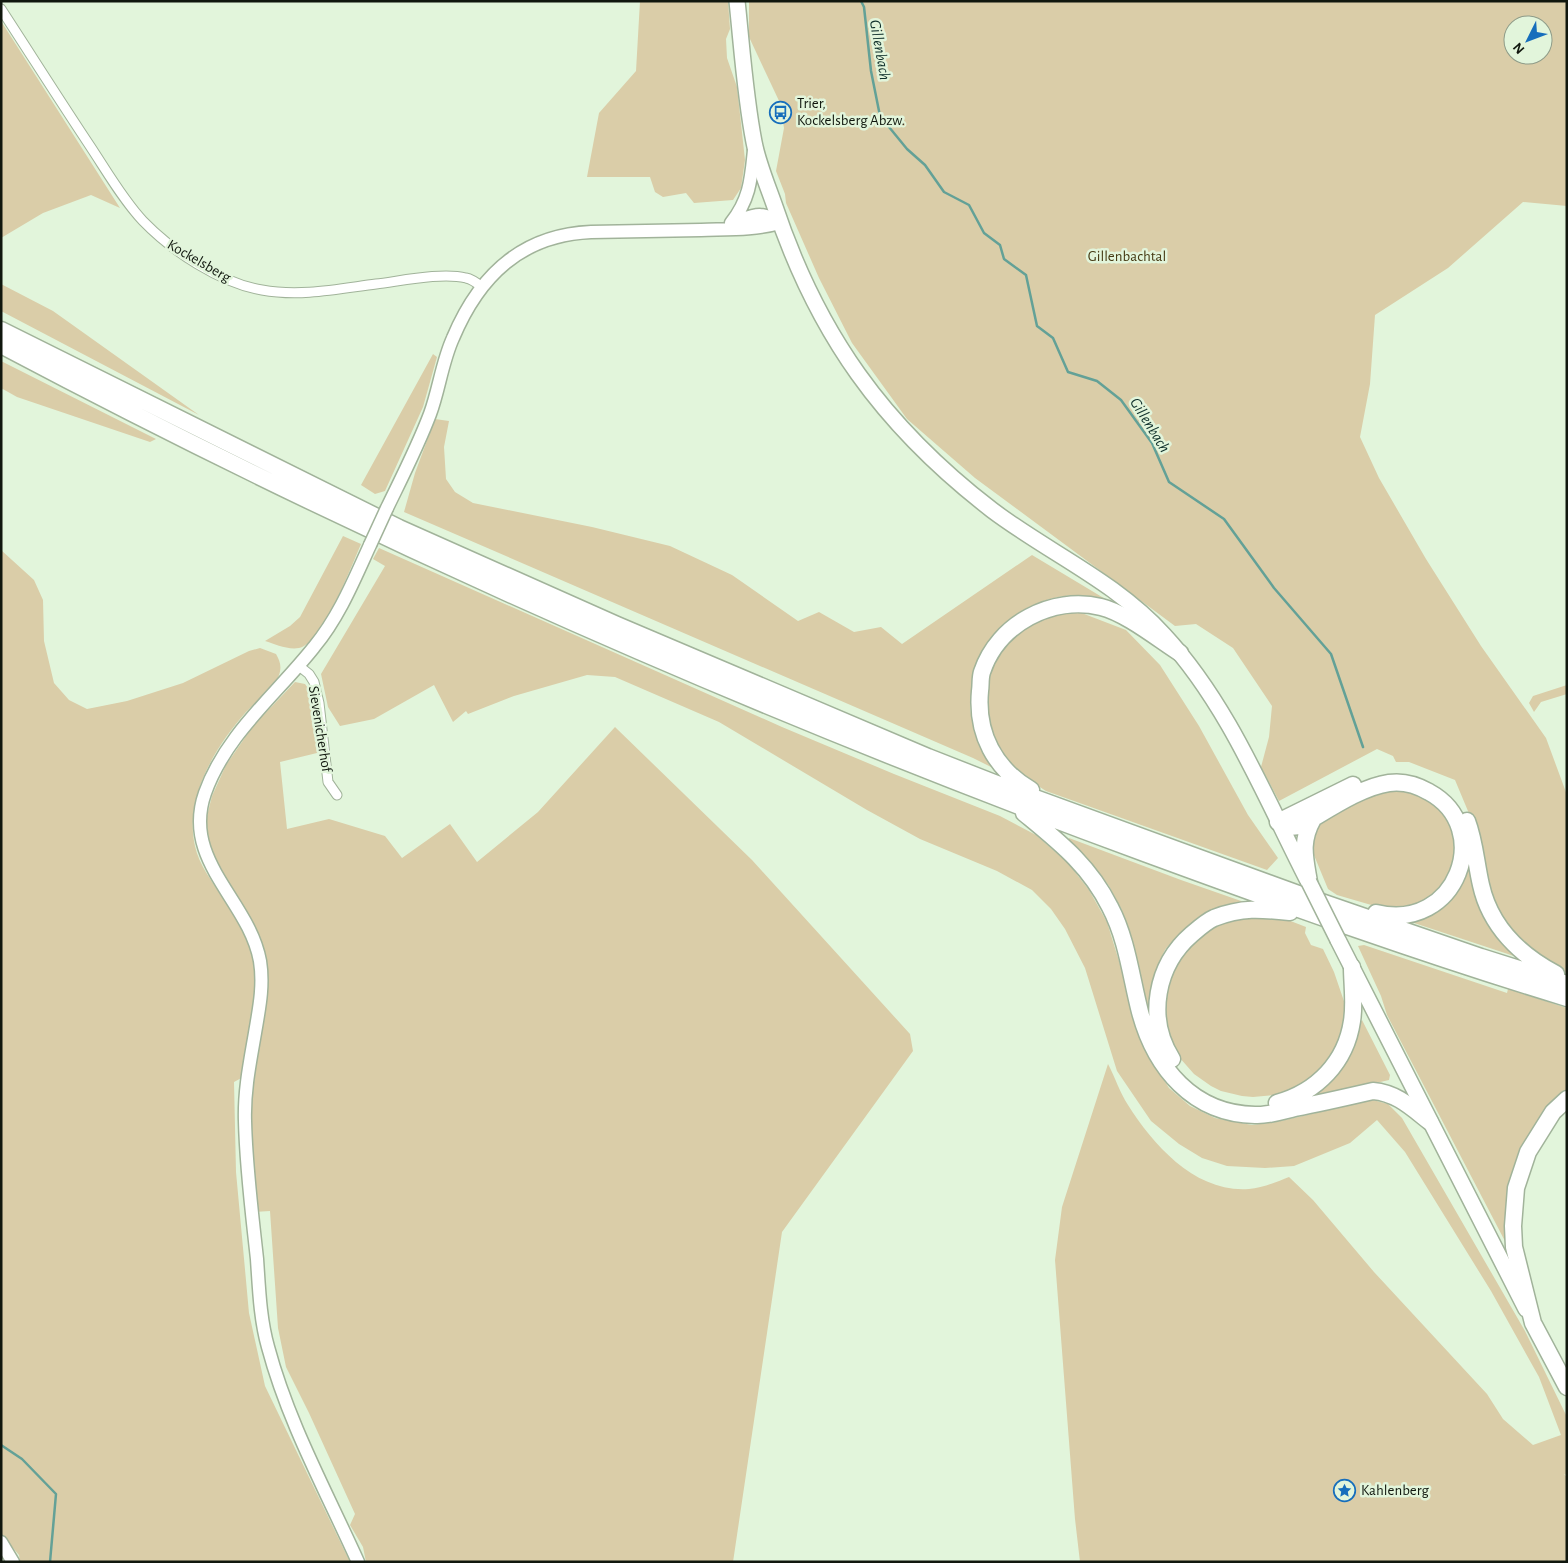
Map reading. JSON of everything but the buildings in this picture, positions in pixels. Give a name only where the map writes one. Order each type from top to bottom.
[{"type":"highway","points":[[1,330],[408,532],[617,626],[928,757],[1061,808],[1385,916],[1411,914],[1428,908],[1443,896],[1454,882],[1460,862],[1462,838],[1455,818],[1440,798],[1416,786],[1396,783],[1371,787],[1300,826],[1292,828],[1278,822]]},
{"type":"highway","points":[[1,345],[81,387],[352,521],[575,623],[825,730],[1015,805],[1314,915],[1510,981],[1567,998]]},
{"type":"highway","points":[[1061,808],[1010,775],[998,763],[986,740],[979,711],[982,673],[992,652],[1005,635],[1038,611],[1061,605],[1081,604],[1101,607],[1119,614],[1180,654]]},
{"type":"highway","points":[[1278,822],[1364,780],[1379,775],[1401,773],[1432,781],[1450,795],[1464,815],[1472,838],[1485,898],[1500,928],[1511,942],[1527,956],[1567,979]]},
{"type":"highway","points":[[1015,805],[1068,849],[1085,867],[1100,888],[1111,908],[1122,937],[1141,1014],[1149,1037],[1162,1063],[1175,1080],[1189,1093],[1207,1104],[1231,1113],[1256,1115],[1276,1113],[1373,1091],[1383,1092],[1403,1100],[1430,1122]]},
{"type":"highway","points":[[1305,889],[1304,844],[1306,832],[1313,819]]},
{"type":"highway","points":[[1305,889],[1481,957],[1567,984]]},
{"type":"highway","points":[[1314,915],[1254,909],[1231,913],[1212,919],[1183,941],[1165,968],[1159,988],[1157,1010],[1160,1030],[1167,1051],[1181,1073],[1196,1087],[1216,1098],[1256,1106],[1278,1103],[1310,1089],[1336,1064],[1348,1039],[1352,1019],[1352,967]]},
{"type":"highway","points":[[1567,1099],[1552,1112],[1528,1152],[1516,1188],[1513,1226],[1514,1247],[1533,1323],[1567,1387]]},
{"type":"main road","points":[[738,1],[745,82],[755,145],[780,223],[811,297],[832,335],[887,413],[956,480],[995,512],[1101,580],[1123,597],[1152,622],[1206,688],[1243,752],[1278,822],[1305,889],[1338,940],[1533,1323]]},
{"type":"main road","points":[[745,82],[786,226],[803,268],[811,297]]},
{"type":"main road","points":[[732,222],[741,211],[746,200],[750,185],[755,145]]},
{"type":"main road","points":[[709,230],[762,214],[770,216],[780,223]]},
{"type":"main road","points":[[358,1562],[281,1391],[267,1344],[247,1163],[245,1117],[246,1084],[262,994],[260,959],[252,934],[212,867],[203,846],[199,823],[205,794],[232,741],[252,716],[299,666],[326,632],[370,545],[430,414],[452,339],[471,303],[482,287],[505,262],[519,252],[549,238],[585,232],[739,230],[780,223]]},
{"type":"main road","points":[[1,1542],[13,1562]]},
{"type":"street","name":"Kockelsberg","points":[[1,9],[103,166],[141,219],[167,242],[210,270],[237,283],[253,288],[286,293],[311,292],[442,276],[466,278],[475,281],[482,287]]},
{"type":"street","name":"Sievenicherhof","points":[[299,666],[314,682],[328,782],[338,795]]},
{"type":"green space","points":[[640,1],[728,1],[730,29],[726,39],[727,58],[737,87],[745,160],[741,188],[733,200],[694,203],[686,193],[663,197],[655,192],[650,177],[587,177],[599,113],[636,71]]},
{"type":"green space","name":"Gillenbachtal","points":[[749,1],[1567,1],[1567,206],[1523,202],[1448,268],[1375,315],[1370,384],[1360,437],[1379,478],[1426,559],[1481,646],[1546,738],[1567,795],[1567,973],[1530,954],[1497,915],[1486,885],[1478,835],[1455,780],[1409,762],[1396,762],[1393,756],[1377,749],[1279,801],[1261,767],[1269,737],[1272,706],[1233,648],[1196,624],[1175,626],[975,478],[907,419],[852,343],[819,278],[786,203],[785,194],[776,171],[784,128],[780,103],[749,37]]},
{"type":"green space","points":[[1,21],[120,208],[91,195],[43,213],[1,238]]},
{"type":"green space","points":[[1,284],[53,311],[199,415],[1,311]]},
{"type":"green space","points":[[433,354],[437,357],[423,407],[385,491],[375,494],[361,485]]},
{"type":"green space","points":[[1,361],[156,439],[150,442],[17,397],[1,388]]},
{"type":"green space","points":[[435,419],[449,421],[444,447],[446,479],[455,492],[473,503],[592,527],[670,546],[732,575],[798,621],[819,612],[854,632],[881,627],[902,644],[1032,555],[1107,600],[1084,596],[1048,599],[1016,615],[990,641],[981,656],[975,673],[970,710],[977,736],[993,768],[404,512],[415,473]]},
{"type":"green space","points":[[343,536],[361,544],[335,602],[317,633],[308,643],[299,648],[286,647],[265,641],[290,626],[300,617]]},
{"type":"green space","points":[[379,548],[782,727],[1000,816],[1036,835],[1068,863],[1089,890],[1107,922],[1142,1036],[1152,1061],[1169,1088],[1190,1106],[1215,1118],[1252,1125],[1276,1122],[1373,1100],[1388,1104],[1402,1118],[1525,1331],[1567,1417],[1567,1475],[1564,1474],[1567,1477],[1567,1562],[1080,1562],[1055,1260],[1062,1207],[1108,1064],[1125,1100],[1138,1121],[1178,1164],[1194,1175],[1211,1183],[1230,1188],[1249,1189],[1289,1177],[1313,1200],[1374,1272],[1487,1394],[1503,1419],[1533,1445],[1561,1435],[1539,1377],[1491,1291],[1405,1152],[1377,1120],[1350,1143],[1294,1166],[1265,1168],[1227,1166],[1202,1158],[1179,1144],[1151,1121],[1117,1071],[1085,968],[1065,929],[1051,909],[1032,890],[997,871],[920,839],[867,810],[719,722],[615,677],[587,675],[514,696],[468,714],[466,711],[453,722],[434,685],[374,719],[340,726],[328,707],[321,674],[385,566],[373,559]]},
{"type":"green space","points":[[1,550],[34,580],[43,600],[44,641],[54,683],[69,700],[87,709],[127,701],[183,683],[249,651],[260,648],[276,654],[280,667],[277,679],[246,712],[223,741],[205,774],[194,810],[193,828],[197,853],[206,873],[222,897],[235,897],[211,853],[206,820],[212,796],[226,765],[253,726],[295,682],[305,684],[310,691],[321,752],[280,762],[287,829],[329,819],[385,836],[402,858],[450,824],[477,862],[538,812],[615,727],[752,860],[910,1034],[913,1051],[782,1232],[733,1562],[366,1562],[363,1547],[350,1525],[355,1514],[286,1367],[278,1328],[270,1211],[252,1212],[247,1075],[234,1082],[236,1172],[249,1313],[265,1386],[350,1562],[20,1562],[19,1555],[1,1534]]},
{"type":"green space","points":[[1079,612],[1126,630],[1160,665],[1199,726],[1248,815],[1278,858],[1267,870],[1046,791],[1012,769],[997,750],[985,710],[991,669],[1003,647],[1020,631],[1038,620],[1063,613]]},
{"type":"green space","points":[[1567,685],[1567,694],[1541,702],[1534,712],[1529,703],[1533,696]]},
{"type":"green space","points":[[1410,788],[1449,817],[1459,849],[1448,884],[1420,907],[1385,909],[1337,895],[1328,889],[1311,848],[1310,833],[1319,820],[1374,791]]},
{"type":"green space","points":[[1069,838],[1244,902],[1224,907],[1206,915],[1189,926],[1167,947],[1155,974],[1151,1012],[1147,1013],[1122,910],[1109,886]]},
{"type":"green space","points":[[1466,848],[1520,958],[1408,921],[1428,913]]},
{"type":"green space","points":[[1243,914],[1288,920],[1306,927],[1305,933],[1311,945],[1323,949],[1334,972],[1347,1010],[1339,1042],[1329,1061],[1314,1076],[1295,1088],[1275,1095],[1242,1096],[1221,1091],[1211,1086],[1194,1074],[1179,1057],[1174,1048],[1164,1017],[1168,974],[1201,930]]},
{"type":"green space","points":[[1364,945],[1507,993],[1508,989],[1567,1008],[1567,1092],[1544,1115],[1507,1245],[1387,1015],[1381,996],[1358,946]]},
{"type":"green space","points":[[1362,1020],[1390,1075],[1389,1080],[1310,1098],[1309,1096],[1347,1058]]},
{"type":"waterway","name":"Gillenbach","points":[[861,1],[864,7],[871,71],[880,116],[907,149],[925,165],[944,192],[969,205],[984,233],[1000,245],[1004,259],[1026,275],[1037,326],[1053,338],[1068,372],[1097,381],[1121,400],[1152,443],[1169,482],[1224,519],[1274,588],[1331,654],[1363,747]]},
{"type":"waterway","points":[[1,1445],[22,1459],[56,1494],[50,1562]]},
{"type":"place","name":"Trier, Kockelsberg Abzw.","points":[[781,112]]},
{"type":"place","name":"Kahlenberg","points":[[1345,1490]]}]
